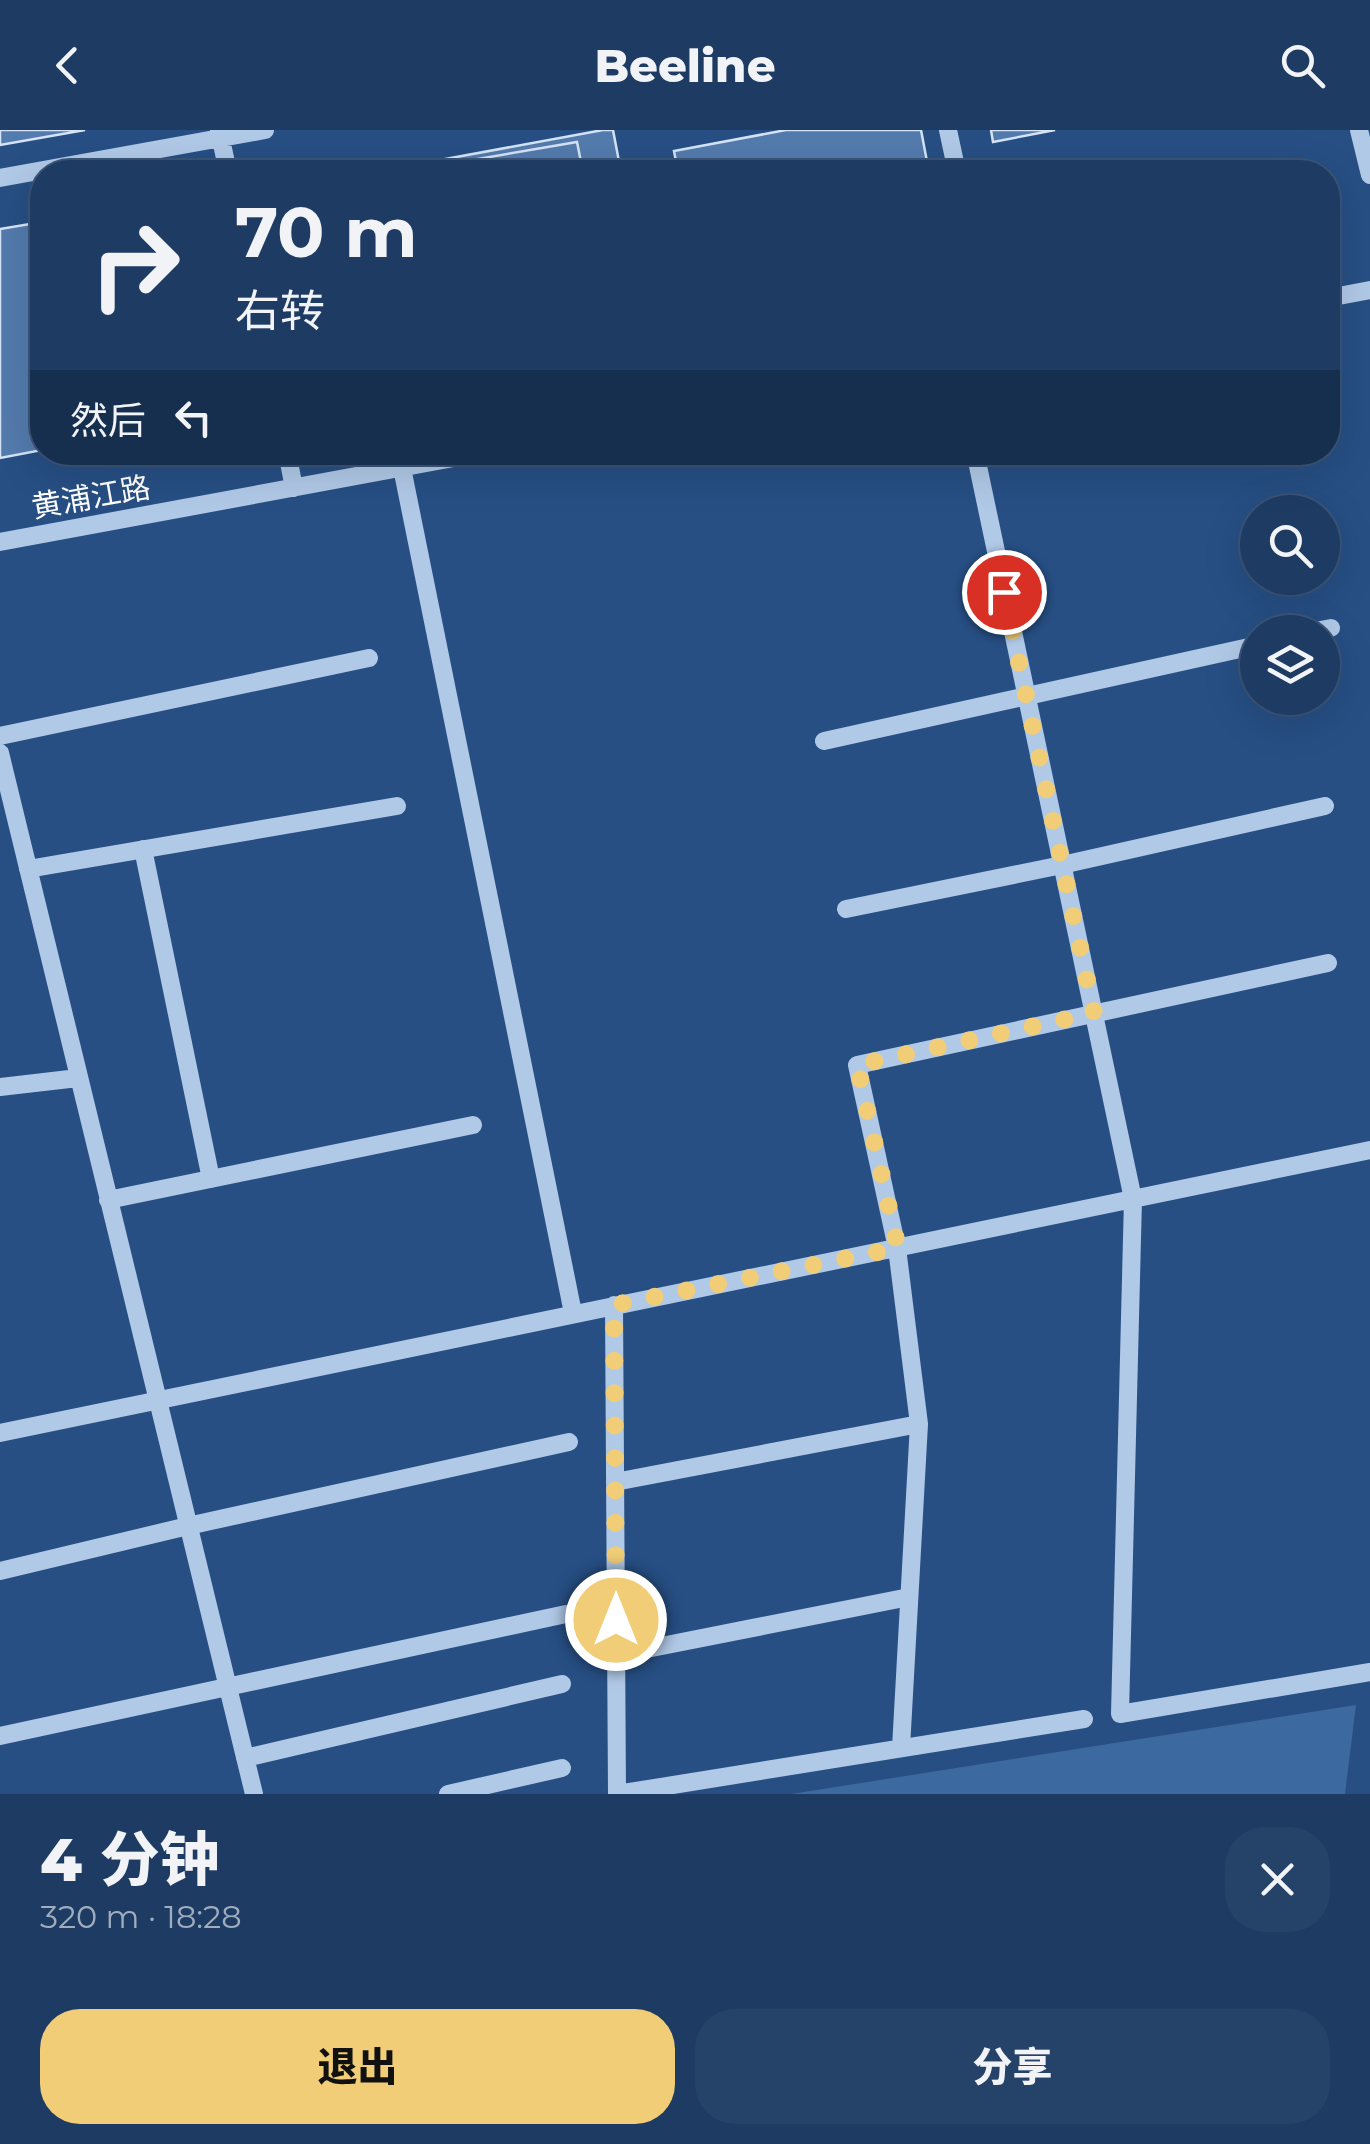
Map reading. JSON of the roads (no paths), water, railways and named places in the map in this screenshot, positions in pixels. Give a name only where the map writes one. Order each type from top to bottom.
[{"type":"street","points":[[218,130],[225,160]]},
{"type":"street","points":[[99,160],[264,130]]},
{"type":"street","points":[[948,130],[954,160]]},
{"type":"street","points":[[1358,130],[1370,175]]},
{"type":"street","points":[[0,178],[30,173]]},
{"type":"street","points":[[1340,296],[1370,290]]},
{"type":"street","points":[[290,465],[294,488]]},
{"type":"street","name":"黄浦江路","points":[[0,542],[418,465]]},
{"type":"street","points":[[978,465],[1133,1199],[1120,1714],[1370,1672]]},
{"type":"street","points":[[402,468],[573,1313]]},
{"type":"street","points":[[824,741],[1240,648]]},
{"type":"street","points":[[0,736],[369,658]]},
{"type":"street","points":[[0,753],[254,1794]]},
{"type":"street","points":[[28,869],[398,806]]},
{"type":"street","points":[[846,909],[1062,866],[1325,806]]},
{"type":"street","points":[[143,849],[212,1179]]},
{"type":"street","points":[[900,1748],[919,1424],[898,1248],[857,1065],[1328,963]]},
{"type":"street","points":[[0,1087],[78,1078]]},
{"type":"street","points":[[108,1200],[473,1126]]},
{"type":"street","points":[[0,1433],[1370,1150]]},
{"type":"street","points":[[614,1305],[617,1794],[1084,1719]]},
{"type":"street","points":[[616,1482],[919,1424]]},
{"type":"street","points":[[0,1570],[569,1442]]},
{"type":"street","points":[[616,1655],[909,1597]]},
{"type":"street","points":[[0,1736],[566,1614]]},
{"type":"street","points":[[245,1758],[562,1684]]},
{"type":"street","points":[[448,1794],[562,1768]]}]
